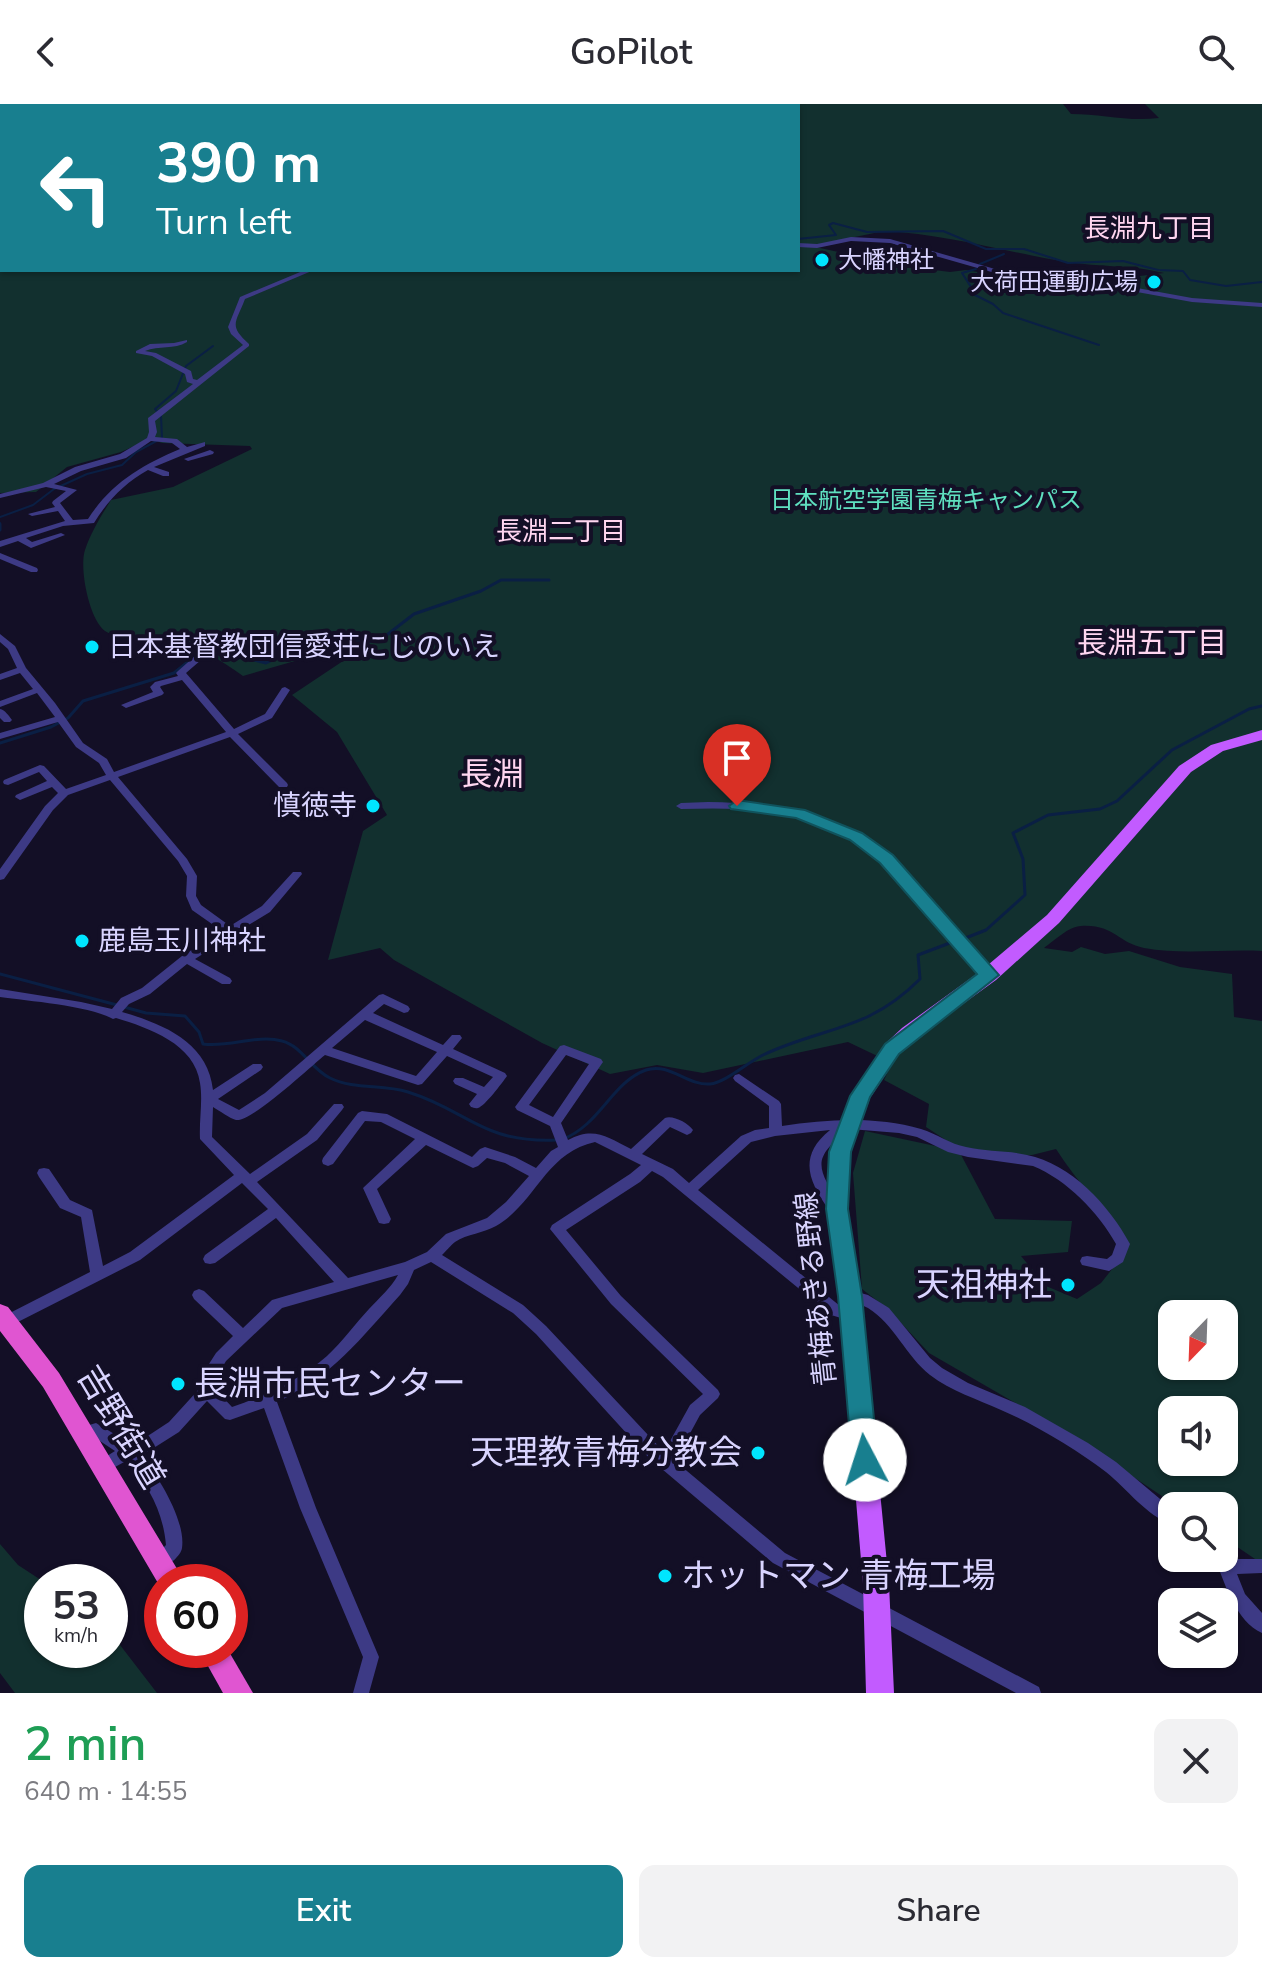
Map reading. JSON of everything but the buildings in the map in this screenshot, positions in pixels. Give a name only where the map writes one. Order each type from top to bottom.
[{"type":"highway","name":"吉野街道","points":[[3,1318],[51,1380],[161,1564]]},
{"type":"highway","points":[[224,1668],[239,1693]]},
{"type":"main road","name":"青梅あきる野線","points":[[880,1693],[876,1608],[850,1305],[837,1209],[840,1152],[849,1125],[872,1075],[892,1049],[989,975],[1053,919],[1185,769],[1217,748],[1262,735]]},
{"type":"street","points":[[800,245],[817,246],[851,239],[899,242],[1009,275],[1124,287],[1192,300],[1262,305]]},
{"type":"street","points":[[0,496],[46,485],[78,469],[123,456],[150,439],[153,432],[151,420],[247,345],[231,330],[242,298],[306,272]]},
{"type":"street","points":[[185,341],[177,346],[146,346],[138,352],[159,357],[188,373],[190,380],[197,383]]},
{"type":"street","points":[[150,439],[174,441],[190,458]]},
{"type":"street","points":[[190,458],[202,444]]},
{"type":"street","points":[[0,544],[71,523],[91,521],[113,491],[147,467],[210,452]]},
{"type":"street","points":[[147,467],[166,474]]},
{"type":"street","points":[[46,485],[73,490],[56,503],[71,523]]},
{"type":"street","points":[[32,514],[59,508]]},
{"type":"street","points":[[19,538],[31,545],[61,535]]},
{"type":"street","points":[[0,556],[34,570]]},
{"type":"street","points":[[0,637],[12,648],[22,669],[79,745],[103,761],[111,775],[182,859],[192,876],[191,896],[196,907],[232,933]]},
{"type":"street","points":[[207,655],[181,673],[232,733],[283,785]]},
{"type":"street","points":[[0,677],[22,669]]},
{"type":"street","points":[[126,705],[159,693],[155,687],[158,684],[184,677]]},
{"type":"street","points":[[0,704],[38,690]]},
{"type":"street","points":[[0,877],[49,808],[64,793],[232,733],[269,716],[285,690]]},
{"type":"street","points":[[0,736],[62,721]]},
{"type":"street","points":[[8,782],[40,768],[64,793]]},
{"type":"street","points":[[20,797],[54,782]]},
{"type":"street","points":[[681,806],[768,808],[799,814],[843,830],[886,859],[989,975]]},
{"type":"street","points":[[117,1010],[165,978],[186,959],[266,909],[297,874]]},
{"type":"street","points":[[186,959],[226,981]]},
{"type":"street","points":[[0,993],[117,1010],[182,1041],[201,1065],[208,1099],[206,1139],[277,1210],[345,1285]]},
{"type":"street","points":[[208,1099],[239,1116],[269,1096],[383,998],[404,1009]]},
{"type":"street","points":[[366,1015],[501,1076],[475,1104]]},
{"type":"street","points":[[315,1057],[418,1081],[456,1038]]},
{"type":"street","points":[[104,1466],[126,1453],[137,1451],[174,1427],[207,1391],[212,1371],[221,1357],[277,1304],[288,1298],[408,1267],[432,1256],[451,1238],[482,1228],[499,1217],[538,1175],[561,1138],[597,1062],[564,1049],[521,1107],[561,1138],[596,1137],[651,1164],[690,1189],[836,1311],[864,1298],[888,1315],[927,1364],[941,1375],[1029,1416],[1098,1458],[1158,1507]]},
{"type":"street","points":[[208,1099],[257,1067]]},
{"type":"street","points":[[739,1078],[775,1104],[776,1132]]},
{"type":"street","points":[[459,1081],[486,1093]]},
{"type":"street","points":[[337,1156],[350,1112]]},
{"type":"street","points":[[3,1318],[135,1256],[246,1178],[350,1112],[383,1117],[469,1167],[485,1152],[510,1160],[538,1175]]},
{"type":"street","points":[[634,1154],[669,1121],[687,1130]]},
{"type":"street","points":[[690,1189],[746,1139],[776,1132],[849,1125],[920,1133],[959,1151],[1036,1162],[1052,1169],[1093,1205],[1123,1244],[1118,1258],[1109,1265],[1087,1261]]},
{"type":"street","points":[[384,1219],[370,1188],[424,1139]]},
{"type":"street","points":[[651,1164],[635,1178],[557,1229],[616,1300],[713,1394],[695,1410],[666,1463]]},
{"type":"street","points":[[44,1173],[65,1204],[87,1214],[97,1273]]},
{"type":"street","points":[[210,1259],[277,1210]]},
{"type":"street","points":[[432,1256],[518,1309],[666,1463],[779,1558],[1033,1693]]},
{"type":"street","points":[[207,1391],[230,1414],[269,1401],[317,1372],[343,1349],[406,1279],[408,1267]]},
{"type":"street","points":[[199,1295],[241,1335]]},
{"type":"street","points":[[269,1401],[308,1508],[371,1657],[361,1693]]},
{"type":"street","points":[[84,1433],[96,1430],[112,1438],[154,1484],[169,1512],[174,1548],[169,1564]]},
{"type":"street","points":[[1238,1563],[1262,1566]]},
{"type":"street","points":[[1228,1572],[1239,1599],[1262,1625]]},
{"type":"green space","name":"日本航空学園青梅キャンパス","points":[[800,104],[1063,104],[1071,114],[1137,119],[1159,118],[1145,104],[1262,104],[1262,951],[1144,948],[1092,926],[1067,931],[1044,948],[1072,952],[1081,947],[1105,954],[1129,951],[1180,967],[1232,974],[1234,1017],[1262,1021],[1262,1559],[1258,1561],[1238,1547],[1238,1492],[1158,1493],[1064,1431],[929,1353],[889,1310],[862,1289],[853,1173],[865,1131],[959,1151],[995,1219],[1072,1221],[1068,1252],[1021,1256],[1046,1286],[1077,1299],[1101,1283],[1128,1249],[1056,1149],[1032,1155],[970,1156],[926,1127],[929,1104],[884,1080],[892,1063],[848,1042],[703,1073],[657,1065],[610,1074],[542,1043],[394,960],[380,948],[328,960],[363,831],[387,815],[337,732],[292,695],[358,651],[340,648],[243,676],[192,646],[172,640],[121,637],[105,631],[94,616],[84,580],[85,550],[111,500],[173,487],[252,449],[250,446],[162,443],[150,439],[121,452],[67,467],[36,492],[0,493],[0,272],[800,272]],"holes":[[[884,231],[1067,262],[1164,273],[1140,276],[1123,284],[1100,281],[1048,284],[966,270],[950,272],[902,266],[811,246]]]},
{"type":"green space","points":[[0,1544],[24,1569],[24,1668],[128,1668],[128,1655],[157,1693],[15,1693],[0,1673]]},
{"type":"waterway","points":[[800,239],[836,235],[829,225],[833,223],[867,232],[943,231],[986,249],[1024,249],[1068,263],[1123,261],[1158,270],[1183,271],[1190,280],[1226,286],[1262,282]]},
{"type":"waterway","points":[[980,264],[1004,254]]},
{"type":"waterway","points":[[976,269],[962,273],[971,287],[969,292],[993,304],[1003,313],[1099,345]]},
{"type":"waterway","points":[[0,517],[33,505],[54,489],[87,474],[122,465],[136,452],[162,438],[161,416],[155,409],[176,391],[186,366],[213,346]]},
{"type":"waterway","points":[[0,523],[0,530]]},
{"type":"waterway","points":[[195,657],[223,652],[266,663],[306,644],[379,641],[414,614],[481,591],[501,580],[549,580]]},
{"type":"waterway","points":[[0,743],[51,727],[68,718],[83,701],[174,673],[189,661]]},
{"type":"waterway","points":[[963,939],[986,930],[1025,895],[1023,859],[1013,833],[1048,815],[1100,809],[1117,801],[1172,750],[1249,709],[1262,706]]},
{"type":"waterway","points":[[563,1139],[587,1124],[624,1084],[646,1070],[663,1069],[694,1082],[716,1083],[763,1055],[863,1019],[901,996],[920,979],[918,955],[955,941]]},
{"type":"waterway","points":[[0,974],[117,1005]]},
{"type":"waterway","points":[[124,1007],[146,1013],[185,1016],[199,1032],[203,1044],[263,1039],[282,1041],[295,1048],[323,1074],[339,1082],[408,1092],[492,1131],[531,1140],[556,1140]]},
{"type":"place","name":"大幡神社","points":[[822,260]]},
{"type":"place","name":"大荷田運動広場","points":[[1154,282]]},
{"type":"place","name":"日本基督教団信愛荘にじのいえ","points":[[92,647]]},
{"type":"place","name":"慎徳寺","points":[[373,806]]},
{"type":"place","name":"鹿島玉川神社","points":[[82,941]]},
{"type":"place","name":"天祖神社","points":[[1068,1285]]},
{"type":"place","name":"長淵市民センター","points":[[178,1384]]},
{"type":"place","name":"天理教青梅分教会","points":[[758,1453]]},
{"type":"place","name":"ホットマン 青梅工場","points":[[665,1576]]},
{"type":"district","name":"長淵九丁目","points":[[1149,228]]},
{"type":"district","name":"長淵二丁目","points":[[561,531]]},
{"type":"district","name":"長淵五丁目","points":[[1152,643]]},
{"type":"district","name":"長淵","points":[[492,774]]},
{"type":"route","points":[[737,806],[799,814],[856,837],[886,859],[989,975],[956,997],[892,1049],[860,1096],[840,1152],[837,1209],[850,1296],[865,1460]]}]
